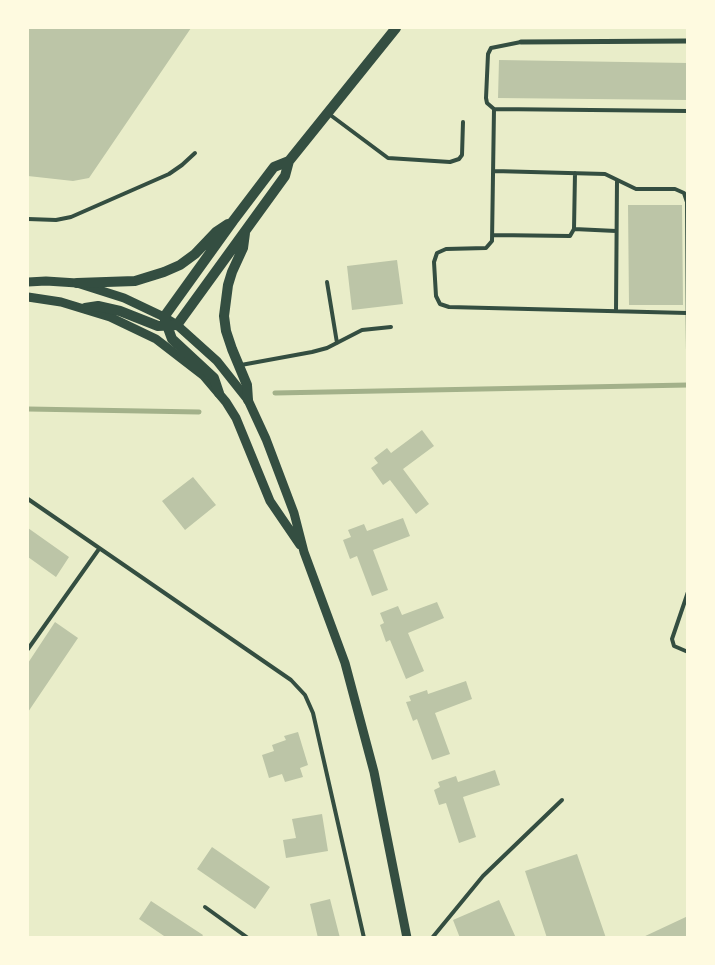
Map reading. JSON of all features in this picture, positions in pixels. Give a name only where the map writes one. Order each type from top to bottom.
[{"type":"main road","points":[[85,308],[98,306],[120,311],[151,325],[169,323],[246,229],[286,176],[289,161],[396,28]]},
{"type":"main road","points":[[219,393],[214,378],[197,360],[178,346],[172,339],[169,323],[233,221],[274,167],[289,161]]},
{"type":"main road","points":[[77,283],[135,281],[164,272],[180,265],[196,254],[216,232],[233,221]]},
{"type":"main road","points":[[246,229],[242,248],[228,285],[224,316],[226,331],[247,385],[248,400]]},
{"type":"street","points":[[521,42],[688,41]]},
{"type":"street","points":[[28,282],[77,283],[124,298],[169,323],[216,361],[248,400],[266,439],[294,513],[304,552],[345,663],[374,772],[407,938]]},
{"type":"street","points":[[28,297],[61,302],[110,317],[156,339],[186,360],[204,376],[219,393],[236,418],[270,501],[304,552]]},
{"type":"lane","points":[[521,42],[492,48],[488,54],[486,98],[487,103],[494,110],[688,111]]},
{"type":"lane","points":[[494,110],[494,235],[486,248],[446,249],[437,252],[434,262],[436,296],[440,304],[449,307],[687,313]]},
{"type":"lane","points":[[328,112],[388,158],[450,162],[459,159],[462,155],[463,122]]},
{"type":"lane","points":[[28,219],[56,220],[71,217],[169,174],[182,166],[195,153]]},
{"type":"lane","points":[[494,171],[604,174],[636,188],[680,190],[687,197],[688,351]]},
{"type":"lane","points":[[494,235],[570,236],[574,230],[575,173]]},
{"type":"lane","points":[[616,311],[617,180]]},
{"type":"lane","points":[[574,230],[616,231]]},
{"type":"lane","points":[[327,282],[337,343]]},
{"type":"lane","points":[[238,365],[312,352],[337,343],[362,330],[391,327]]},
{"type":"lane","points":[[28,499],[290,680],[305,695],[313,713],[364,938]]},
{"type":"lane","points":[[28,649],[99,549]]},
{"type":"lane","points":[[688,592],[672,639],[674,646],[688,652]]},
{"type":"lane","points":[[432,938],[483,876],[562,800]]},
{"type":"lane","points":[[205,907],[248,938]]},
{"type":"building","points":[[28,28],[191,28],[89,178],[73,181],[28,176]]},
{"type":"building","points":[[499,60],[688,63],[688,100],[498,98]]},
{"type":"building","points":[[628,205],[682,205],[683,305],[629,305]]},
{"type":"building","points":[[397,260],[403,304],[352,310],[347,266]]},
{"type":"building","points":[[422,430],[434,446],[403,469],[429,504],[416,514],[390,480],[383,485],[371,468],[378,463],[374,458],[387,448],[391,453]]},
{"type":"building","points":[[193,477],[216,505],[185,530],[162,501]]},
{"type":"building","points":[[403,518],[410,536],[373,550],[388,590],[372,596],[357,556],[350,559],[343,540],[351,537],[348,530],[364,524],[367,531]]},
{"type":"building","points":[[28,528],[69,557],[56,577],[28,557]]},
{"type":"building","points":[[437,602],[444,618],[408,633],[424,671],[406,679],[390,640],[386,642],[380,625],[384,623],[380,613],[398,606],[402,615]]},
{"type":"building","points":[[55,622],[78,638],[28,712],[28,663]]},
{"type":"building","points":[[466,681],[472,699],[435,713],[450,754],[432,760],[417,719],[413,721],[406,702],[411,701],[409,696],[427,690],[428,694]]},
{"type":"building","points":[[298,732],[308,765],[300,768],[303,777],[285,782],[282,774],[269,778],[262,755],[274,751],[272,745],[286,740],[284,736]]},
{"type":"building","points":[[495,770],[500,785],[463,797],[476,837],[459,843],[446,803],[439,805],[434,790],[440,787],[438,782],[456,776],[458,782]]},
{"type":"building","points":[[322,814],[328,851],[286,858],[283,840],[296,838],[292,819]]},
{"type":"building","points":[[212,847],[270,887],[255,909],[197,869]]},
{"type":"building","points":[[577,854],[606,938],[547,938],[525,871]]},
{"type":"building","points":[[330,899],[340,938],[318,938],[310,904]]},
{"type":"building","points":[[499,900],[516,938],[460,938],[453,920]]},
{"type":"building","points":[[151,901],[203,935],[201,938],[167,938],[139,919]]},
{"type":"building","points":[[688,916],[688,938],[641,938]]},
{"type":"waterway","points":[[275,393],[688,385]]},
{"type":"waterway","points":[[28,409],[199,412]]}]
